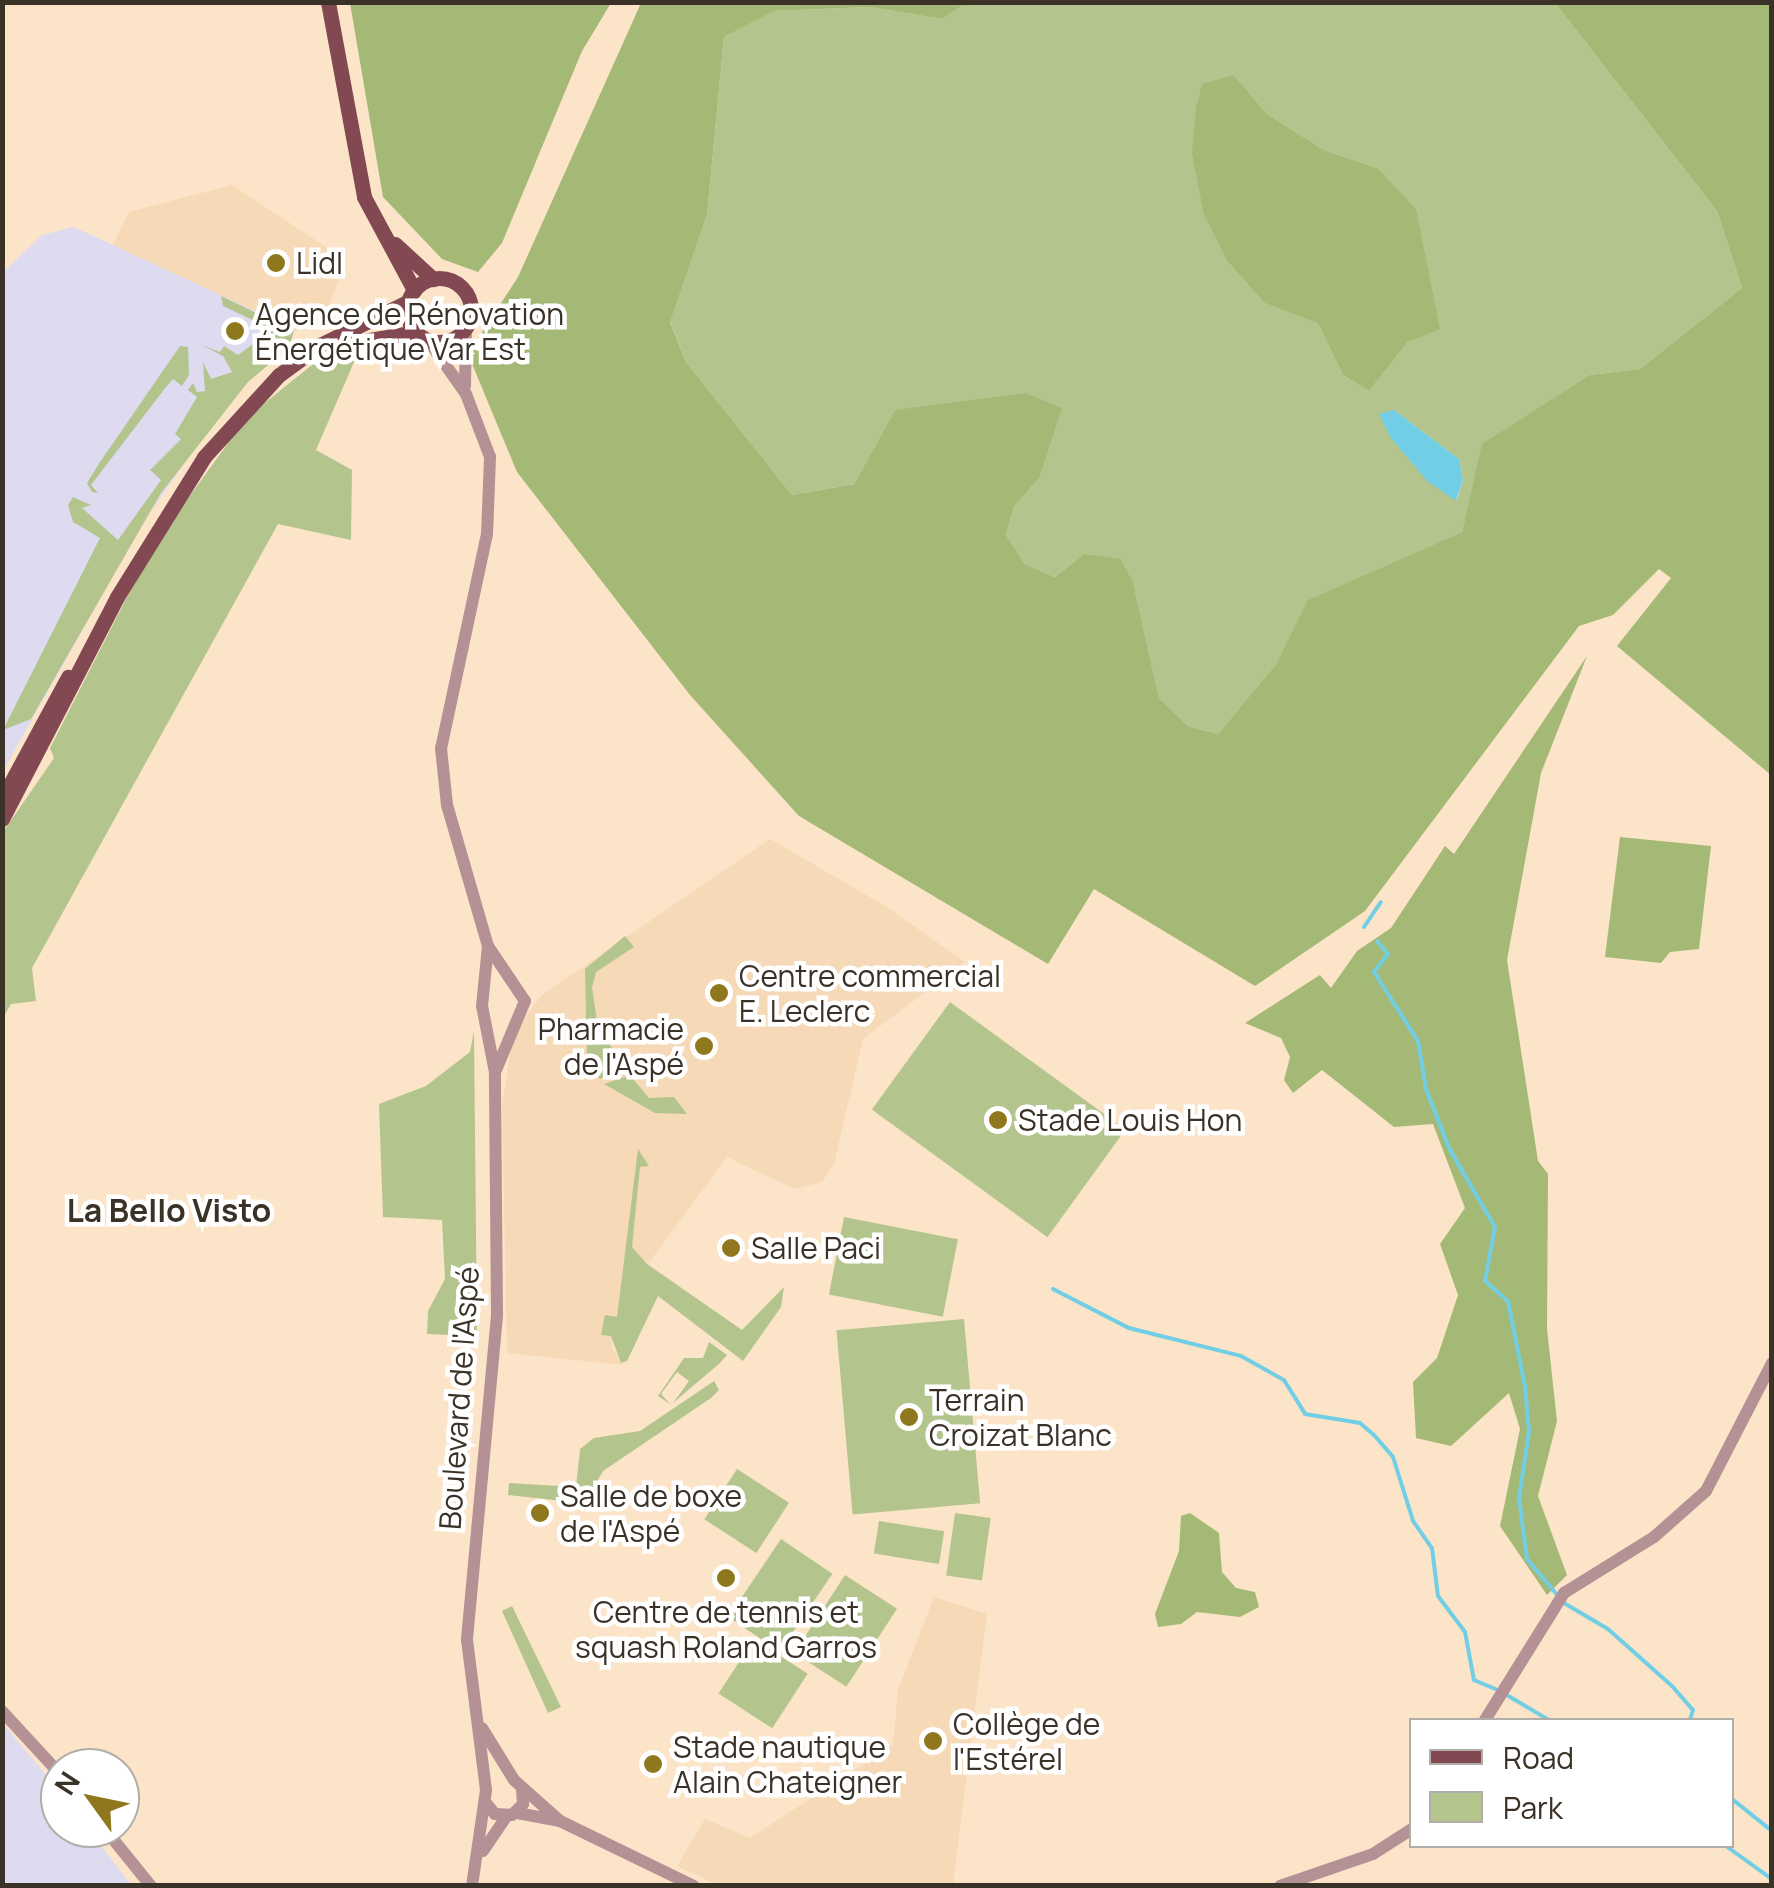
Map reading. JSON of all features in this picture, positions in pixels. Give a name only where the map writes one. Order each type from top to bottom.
[{"type":"main road","points":[[328,2],[364,197],[387,238],[411,296],[422,336]]},
{"type":"main road","points":[[299,361],[361,338],[422,336],[450,341],[466,327],[466,293],[454,282],[433,279],[387,238]]},
{"type":"main road","points":[[2,799],[116,597],[204,458],[299,361],[411,296],[433,279]]},
{"type":"main road","points":[[2,819],[116,597]]},
{"type":"street","points":[[466,327],[466,394]]},
{"type":"street","points":[[422,336],[466,394],[490,458],[492,499],[442,722],[441,766],[488,946],[524,1002],[515,1020],[502,1024],[484,1013],[488,946]]},
{"type":"street","points":[[484,993],[493,984],[512,983]]},
{"type":"street","name":"Boulevard de l'Aspé","points":[[472,1886],[482,1854],[486,1795],[481,1725],[467,1652],[496,1314],[496,1072],[484,1013]]},
{"type":"street","name":"Boulevard de l'Aspé","points":[[496,1072],[515,1020]]},
{"type":"street","points":[[1485,1718],[1545,1614],[1564,1593],[1665,1530],[1706,1492],[1772,1362]]},
{"type":"street","points":[[2,1711],[40,1752]]},
{"type":"street","name":"Boulevard de l'Aspé","points":[[481,1725],[518,1784],[560,1821]]},
{"type":"street","points":[[512,1815],[518,1784],[498,1778],[486,1795],[512,1815],[560,1821],[694,1886]]},
{"type":"street","name":"Boulevard de l'Aspé","points":[[482,1854],[512,1815]]},
{"type":"street","points":[[1280,1886],[1372,1854],[1409,1831]]},
{"type":"street","points":[[120,1848],[151,1886]]},
{"type":"shaded area","points":[[232,185],[346,260],[328,308],[296,330],[113,245],[129,212]]},
{"type":"shaded area","points":[[74,227],[296,330],[250,370],[144,521],[3,771],[3,272],[42,235]]},
{"type":"shaded area","points":[[770,839],[887,907],[965,962],[863,1039],[834,1164],[822,1182],[794,1189],[727,1157],[648,1264],[632,1248],[611,1345],[623,1365],[507,1353],[502,1107],[511,1048],[523,1020],[542,995]]},
{"type":"shaded area","name":"Collège de l'Estérel","points":[[934,1597],[987,1614],[953,1885],[718,1885],[677,1866],[705,1819],[750,1838],[893,1745],[898,1690]]},
{"type":"shaded area","points":[[3,1724],[40,1767],[40,1848],[103,1848],[131,1885],[3,1885]]},
{"type":"green space","points":[[965,2],[1555,3],[1717,211],[1742,288],[1640,369],[1589,375],[1483,444],[1462,532],[1309,600],[1276,664],[1218,734],[1188,726],[1159,698],[1133,582],[1084,554],[1055,577],[1025,564],[1006,535],[1014,507],[1039,478],[895,410],[854,484],[792,495],[686,362],[670,321],[707,215],[724,37],[773,11],[869,7],[942,19]],"holes":[[[1234,75],[1267,114],[1324,150],[1377,168],[1408,342],[1369,391],[1343,375],[1318,324],[1264,303],[1228,262]],[[1394,410],[1459,459],[1463,480],[1457,500]]]},
{"type":"green space","points":[[350,3],[611,3],[582,51],[502,243],[478,272],[442,259],[383,197]]},
{"type":"green space","points":[[641,3],[965,3],[942,19],[869,7],[774,11],[724,37],[707,215],[670,322],[686,362],[792,495],[854,484],[895,410],[1025,393],[1062,408],[1039,478],[1014,507],[1006,535],[1025,564],[1055,577],[1084,554],[1120,559],[1133,582],[1159,698],[1188,726],[1218,734],[1276,664],[1308,600],[1462,532],[1482,444],[1589,375],[1640,369],[1742,288],[1717,211],[1555,3],[1771,3],[1771,775],[1617,646],[1671,578],[1659,569],[1613,615],[1579,626],[1365,911],[1255,986],[1094,889],[1048,964],[799,816],[690,695],[517,472],[468,354],[518,277]]},
{"type":"green space","points":[[1234,75],[1267,114],[1324,150],[1377,168],[1416,209],[1440,329],[1408,342],[1369,391],[1343,375],[1318,324],[1264,303],[1228,262],[1204,215],[1192,153],[1196,108],[1202,84]]},
{"type":"green space","points":[[221,296],[294,331],[289,347],[248,382],[161,493],[31,719],[3,730],[100,538],[73,522],[68,505],[73,497],[91,505],[82,508],[118,540],[161,480],[150,470],[181,439],[175,434],[197,397],[188,390],[193,383],[197,392],[205,391],[203,362],[211,379],[232,372],[223,356],[202,345],[220,352],[224,346],[238,355],[260,339],[265,326],[223,306]]},
{"type":"green space","points":[[180,346],[188,347],[189,375],[182,386],[173,379],[166,387],[91,485],[98,493],[92,492],[87,483]]},
{"type":"green space","points":[[357,355],[316,450],[352,470],[351,540],[278,524],[32,968],[36,1001],[11,1004],[3,1018],[3,832],[54,758],[50,748],[126,599],[170,523],[247,417],[317,361]]},
{"type":"green space","points":[[1587,656],[1541,773],[1507,960],[1538,1161],[1548,1174],[1547,1329],[1557,1421],[1538,1496],[1567,1575],[1547,1595],[1500,1526],[1520,1429],[1509,1393],[1451,1446],[1416,1438],[1413,1382],[1437,1358],[1458,1295],[1440,1244],[1465,1208],[1433,1124],[1394,1127],[1322,1070],[1293,1093],[1284,1080],[1290,1057],[1281,1038],[1245,1023],[1320,975],[1331,988],[1357,951],[1391,928],[1445,846],[1454,854]]},
{"type":"green space","points":[[1620,837],[1711,846],[1699,949],[1670,952],[1661,963],[1605,957]]},
{"type":"green space","points":[[625,936],[634,947],[596,972],[592,988],[598,1027],[625,1067],[600,1079],[587,1063],[585,969]]},
{"type":"green space","name":"Stade Louis Hon","points":[[950,1002],[1126,1130],[1047,1237],[872,1110]]},
{"type":"green space","points":[[474,1031],[477,1336],[427,1334],[428,1311],[445,1279],[442,1220],[383,1217],[379,1104],[426,1086],[470,1052]]},
{"type":"green space","points":[[630,1075],[649,1098],[674,1097],[687,1114],[655,1113],[604,1084]]},
{"type":"green space","points":[[638,1149],[649,1166],[640,1167],[632,1247],[647,1264],[742,1330],[784,1287],[781,1307],[743,1361],[658,1296],[627,1361],[621,1363],[611,1336],[601,1335],[605,1315],[617,1317]]},
{"type":"green space","points":[[844,1217],[958,1239],[943,1317],[829,1295]]},
{"type":"green space","name":"Terrain Croizat Blanc","points":[[964,1319],[980,1503],[853,1514],[836,1330]]},
{"type":"green space","points":[[709,1342],[727,1355],[720,1363],[673,1403],[689,1381],[677,1372],[661,1394],[670,1404],[658,1396],[684,1358],[703,1358]]},
{"type":"green space","points":[[714,1381],[719,1390],[711,1398],[603,1471],[592,1490],[576,1488],[572,1502],[508,1495],[509,1483],[576,1487],[580,1449],[594,1438],[640,1431]]},
{"type":"green space","points":[[737,1469],[789,1503],[756,1553],[704,1519]]},
{"type":"green space","points":[[955,1513],[991,1518],[982,1580],[946,1575]]},
{"type":"green space","points":[[1190,1513],[1219,1533],[1222,1572],[1236,1588],[1255,1592],[1259,1607],[1240,1617],[1197,1612],[1181,1624],[1158,1627],[1155,1614],[1179,1551],[1181,1516]]},
{"type":"green space","points":[[879,1521],[944,1531],[939,1564],[874,1554]]},
{"type":"green space","points":[[781,1539],[832,1574],[780,1652],[728,1617]]},
{"type":"green space","points":[[845,1575],[897,1609],[846,1687],[794,1653]]},
{"type":"green space","points":[[512,1606],[561,1707],[548,1713],[502,1611]]},
{"type":"green space","points":[[754,1639],[808,1674],[772,1728],[719,1694]]},
{"type":"water","points":[[1394,410],[1459,459],[1463,480],[1456,501],[1427,481],[1391,438],[1379,414]]},
{"type":"waterway","points":[[1364,927],[1381,902]]},
{"type":"waterway","points":[[1377,941],[1388,954],[1374,972],[1418,1041],[1426,1089],[1449,1148],[1495,1227],[1485,1281],[1508,1301],[1525,1387],[1529,1432],[1519,1498],[1527,1559],[1558,1596]]},
{"type":"waterway","points":[[1053,1289],[1129,1328],[1241,1356],[1284,1380],[1305,1414],[1360,1423],[1374,1435],[1393,1457],[1413,1521],[1432,1548],[1438,1596],[1465,1632],[1474,1680],[1497,1690]]},
{"type":"waterway","points":[[1564,1603],[1608,1629],[1672,1686],[1693,1710],[1691,1718]]},
{"type":"waterway","points":[[1505,1694],[1546,1718]]},
{"type":"waterway","points":[[1734,1801],[1772,1831]]},
{"type":"waterway","points":[[1729,1848],[1772,1879]]},
{"type":"place","name":"Lidl","points":[[276,263]]},
{"type":"place","name":"Agence de Rénovation Énergétique Var Est","points":[[235,331]]},
{"type":"place","name":"Centre commercial E. Leclerc","points":[[719,993]]},
{"type":"place","name":"Pharmacie de l'Aspé","points":[[704,1046]]},
{"type":"place","name":"Stade Louis Hon","points":[[998,1120]]},
{"type":"place","name":"Salle Paci","points":[[731,1248]]},
{"type":"place","name":"Terrain Croizat Blanc","points":[[909,1417]]},
{"type":"place","name":"Salle de boxe de l'Aspé","points":[[540,1513]]},
{"type":"place","name":"Centre de tennis et squash Roland Garros","points":[[726,1578]]},
{"type":"place","name":"Collège de l'Estérel","points":[[933,1741]]},
{"type":"place","name":"Stade nautique Alain Chateigner","points":[[653,1764]]},
{"type":"district","name":"La Bello Visto","points":[[169,1210]]}]
